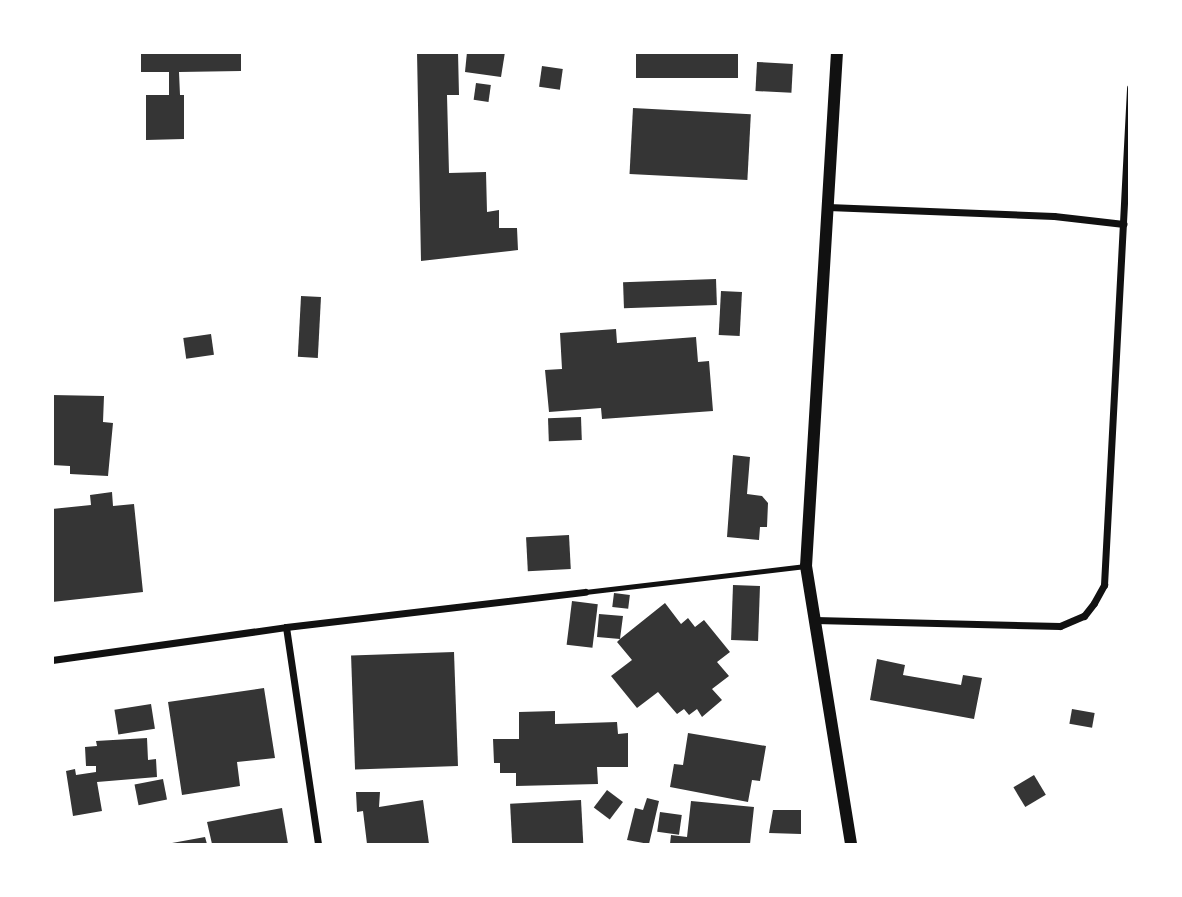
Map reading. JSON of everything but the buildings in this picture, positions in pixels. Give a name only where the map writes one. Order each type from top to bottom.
[{"type":"street","points":[[836,52],[806,566],[852,845]]},
{"type":"street","points":[[815,620],[1060,626],[1084,617],[1104,584],[1129,88]]},
{"type":"street","points":[[828,207],[1054,216],[1124,224]]},
{"type":"street","points":[[52,660],[286,627],[585,592]]},
{"type":"street","points":[[286,627],[318,845]]},
{"type":"lane","points":[[585,592],[806,566]]}]
